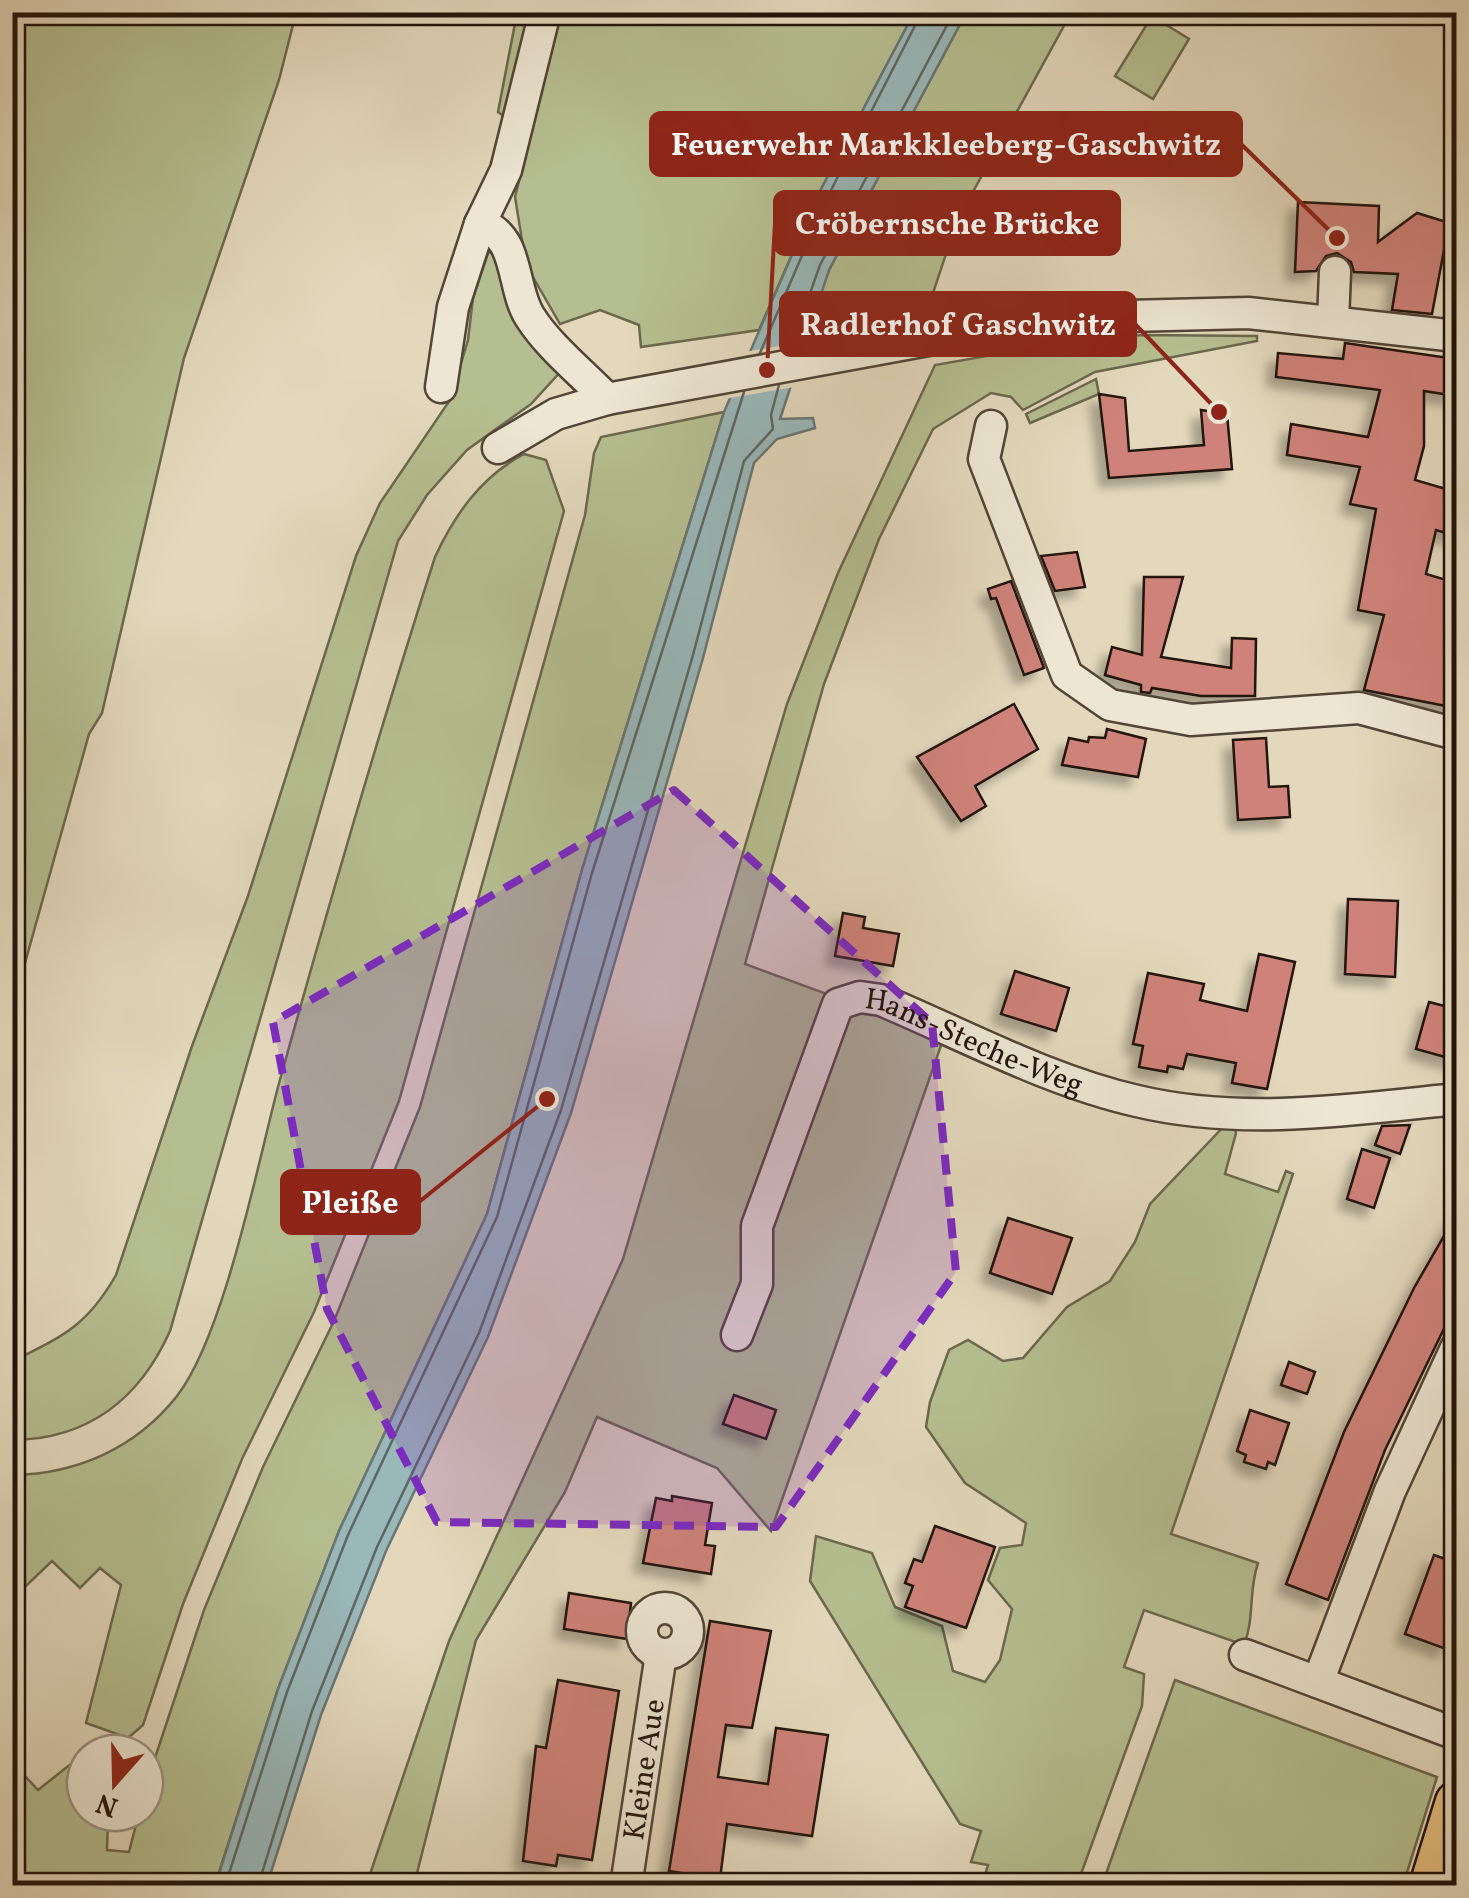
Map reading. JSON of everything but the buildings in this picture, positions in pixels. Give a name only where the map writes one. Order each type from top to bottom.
[{"type":"main road","points":[[1430,1886],[1456,1802]]},
{"type":"street","points":[[441,387],[452,307],[480,224],[506,170],[546,12]]},
{"type":"street","points":[[480,224],[494,228],[507,246],[529,316],[607,399]]},
{"type":"street","points":[[1333,322],[1335,272]]},
{"type":"street","points":[[498,448],[556,414],[607,399],[939,338],[1088,317],[1248,314],[1456,336]]},
{"type":"street","points":[[991,426],[984,460],[1067,675],[1110,705],[1191,720],[1359,708],[1456,734]]},
{"type":"street","name":"Hans-Steche-Weg","points":[[737,1335],[756,1284],[756,1226],[838,1004],[860,997],[881,1000],[1075,1082],[1138,1101],[1214,1112],[1320,1114],[1456,1099]]},
{"type":"street","points":[[1318,1682],[1390,1491],[1456,1348]]},
{"type":"street","name":"Kleine Aue","points":[[626,1886],[662,1654]]},
{"type":"street","points":[[1245,1655],[1456,1734]]},
{"type":"highlighted area","points":[[674,790],[932,1023],[956,1272],[776,1527],[437,1522],[327,1309],[273,1022]]},
{"type":"green space","points":[[13,12],[296,13],[279,80],[184,358],[102,713],[89,734],[13,1006]]},
{"type":"green space","points":[[517,13],[538,13],[509,120],[498,112]]},
{"type":"green space","points":[[561,13],[914,13],[818,195],[759,330],[641,347],[639,325],[600,310],[560,324],[526,265],[515,197]]},
{"type":"green space","points":[[966,13],[1071,13],[957,221],[927,311],[808,326],[829,270]]},
{"type":"green space","points":[[1152,16],[1189,39],[1153,99],[1115,76]]},
{"type":"green space","points":[[497,251],[562,370],[531,404],[467,450],[427,495],[398,541],[170,1331],[158,1355],[127,1395],[88,1423],[40,1438],[13,1440],[13,1361],[84,1318],[116,1275],[192,1046],[248,896],[356,556],[380,503],[450,400],[468,340],[473,298],[488,253]]},
{"type":"green space","points":[[1143,335],[1257,336],[1257,341],[1095,372],[1023,410],[1011,397],[991,393],[933,429],[879,539],[824,684],[745,964],[944,1037],[771,1531],[717,1468],[597,1417],[565,1492],[476,1640],[414,1885],[366,1886],[449,1641],[623,1259],[787,704],[838,573],[935,365],[1079,340]]},
{"type":"green space","points":[[1096,379],[1099,394],[1030,423],[1026,414]]},
{"type":"green space","points":[[724,412],[582,870],[487,1214],[339,1531],[278,1689],[215,1885],[13,1885],[12,1762],[38,1790],[65,1769],[65,1833],[107,1833],[107,1850],[129,1852],[134,1833],[165,1833],[163,1733],[204,1610],[263,1467],[334,1321],[420,1107],[585,515],[594,453],[601,437]]},
{"type":"green space","points":[[524,454],[546,460],[564,511],[399,1101],[314,1312],[242,1459],[183,1604],[143,1725],[134,1733],[114,1733],[86,1723],[121,1585],[100,1568],[80,1588],[52,1561],[26,1586],[13,1558],[13,1475],[60,1470],[124,1444],[161,1414],[194,1368],[224,1293],[315,954],[435,557],[471,498]]},
{"type":"green space","points":[[1228,1122],[1234,1122],[1236,1133],[1225,1174],[1278,1192],[1286,1171],[1293,1174],[1171,1534],[1258,1563],[1244,1645],[1144,1610],[1124,1667],[1144,1674],[1142,1706],[1077,1885],[982,1885],[988,1865],[971,1862],[981,1831],[960,1824],[810,1581],[816,1536],[872,1553],[895,1607],[942,1626],[953,1671],[985,1682],[1000,1660],[1012,1609],[988,1580],[1000,1548],[1022,1545],[1026,1523],[965,1483],[926,1427],[930,1402],[949,1350],[968,1340],[1003,1361],[1023,1358],[1067,1307],[1110,1281],[1135,1242],[1150,1204]]},
{"type":"green space","points":[[1175,1680],[1437,1777],[1403,1885],[1102,1885]]},
{"type":"water","points":[[914,13],[966,13],[829,270],[780,419],[813,418],[815,428],[777,439],[754,463],[703,658],[571,1113],[488,1337],[386,1551],[321,1715],[267,1885],[215,1886],[278,1689],[339,1531],[487,1214],[582,870],[724,412],[818,195]]},
{"type":"pier","points":[[808,341],[795,387],[724,399],[744,352]]},
{"type":"place","name":"Feuerwehr Markkleeberg-Gaschwitz","points":[[1337,238]]},
{"type":"place","name":"Cröbernsche Brücke","points":[[767,370]]},
{"type":"place","name":"Radlerhof Gaschwitz","points":[[1219,412]]},
{"type":"place","name":"Pleiße","points":[[547,1099]]}]
